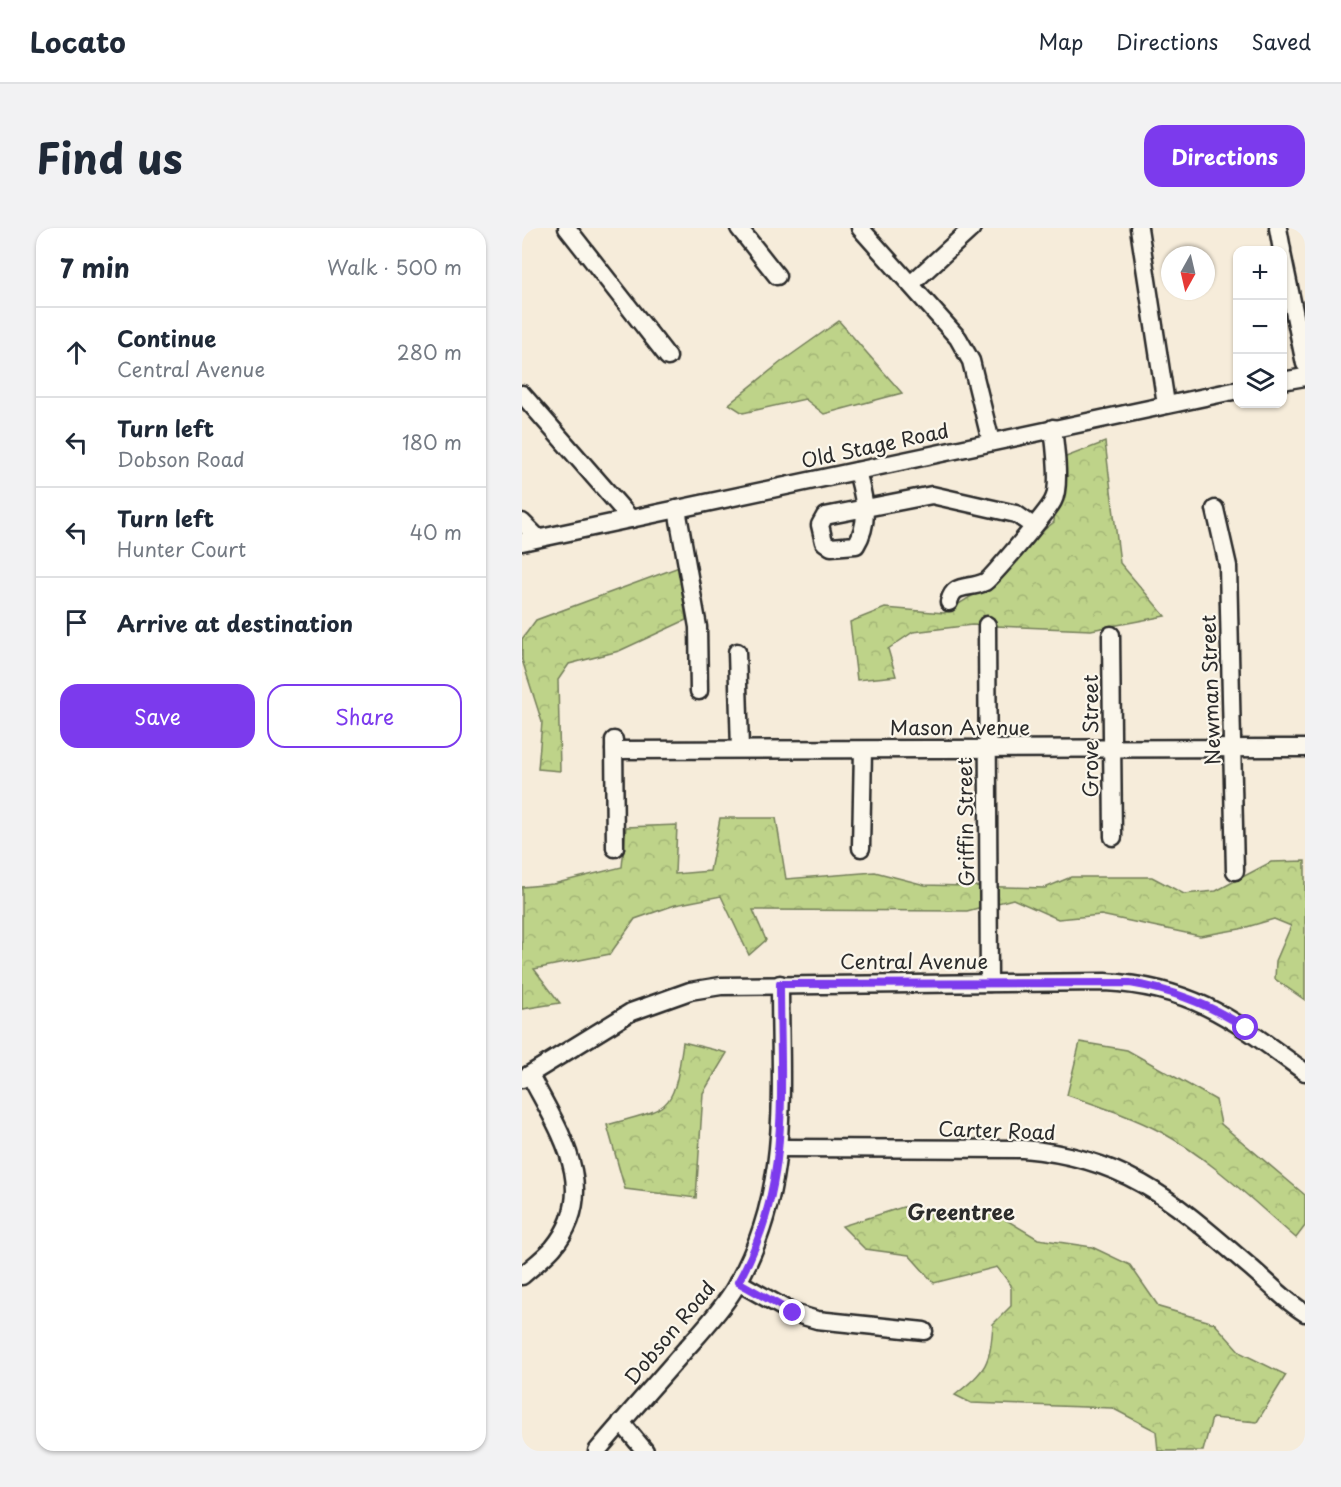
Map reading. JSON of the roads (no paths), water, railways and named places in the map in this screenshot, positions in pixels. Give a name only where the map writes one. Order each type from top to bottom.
[{"type":"street","points":[[567,228],[668,357]]},
{"type":"street","points":[[739,228],[777,276]]},
{"type":"street","points":[[860,228],[958,338],[971,361],[991,442]]},
{"type":"street","points":[[911,284],[972,228]]},
{"type":"street","points":[[1139,228],[1166,404]]},
{"type":"street","points":[[1278,228],[1281,246]]},
{"type":"street","points":[[1287,276],[1305,364]]},
{"type":"street","points":[[1287,380],[1305,377]]},
{"type":"street","name":"Old Stage Road","points":[[530,540],[1233,391]]},
{"type":"street","points":[[522,394],[631,519]]},
{"type":"street","points":[[949,602],[952,591],[957,587],[987,581],[1054,501],[1057,456],[1053,428]]},
{"type":"street","points":[[857,471],[867,508],[932,495],[1016,514],[1033,526]]},
{"type":"street","points":[[677,509],[698,627],[699,691]]},
{"type":"street","name":"Newman Street","points":[[1215,509],[1228,566],[1234,748],[1235,871]]},
{"type":"street","points":[[522,522],[530,540]]},
{"type":"street","name":"Griffin Street","points":[[987,625],[989,983]]},
{"type":"street","name":"Grove Street","points":[[1111,635],[1113,837]]},
{"type":"street","points":[[737,652],[740,749]]},
{"type":"street","name":"Mason Avenue","points":[[615,848],[614,744],[740,749],[863,750],[1305,748]]},
{"type":"street","points":[[861,848],[863,750]]},
{"type":"street","name":"Central Avenue","points":[[526,1077],[604,1026],[660,1000],[721,986],[780,984],[1121,983],[1179,994],[1225,1014],[1305,1072]]},
{"type":"street","name":"Dobson Road","points":[[597,1451],[714,1318],[738,1282],[761,1235],[771,1205],[780,1148],[780,984]]},
{"type":"street","points":[[522,1276],[553,1248],[571,1216],[576,1193],[576,1175],[571,1157],[526,1077]]},
{"type":"street","name":"Carter Road","points":[[780,1148],[1023,1149],[1051,1152],[1104,1164],[1129,1175],[1176,1204],[1274,1291],[1305,1313]]},
{"type":"street","points":[[738,1282],[793,1313],[817,1320],[924,1331]]},
{"type":"street","points":[[621,1422],[645,1451]]},
{"type":"district","name":"Greentree","points":[[961,1213]]}]
